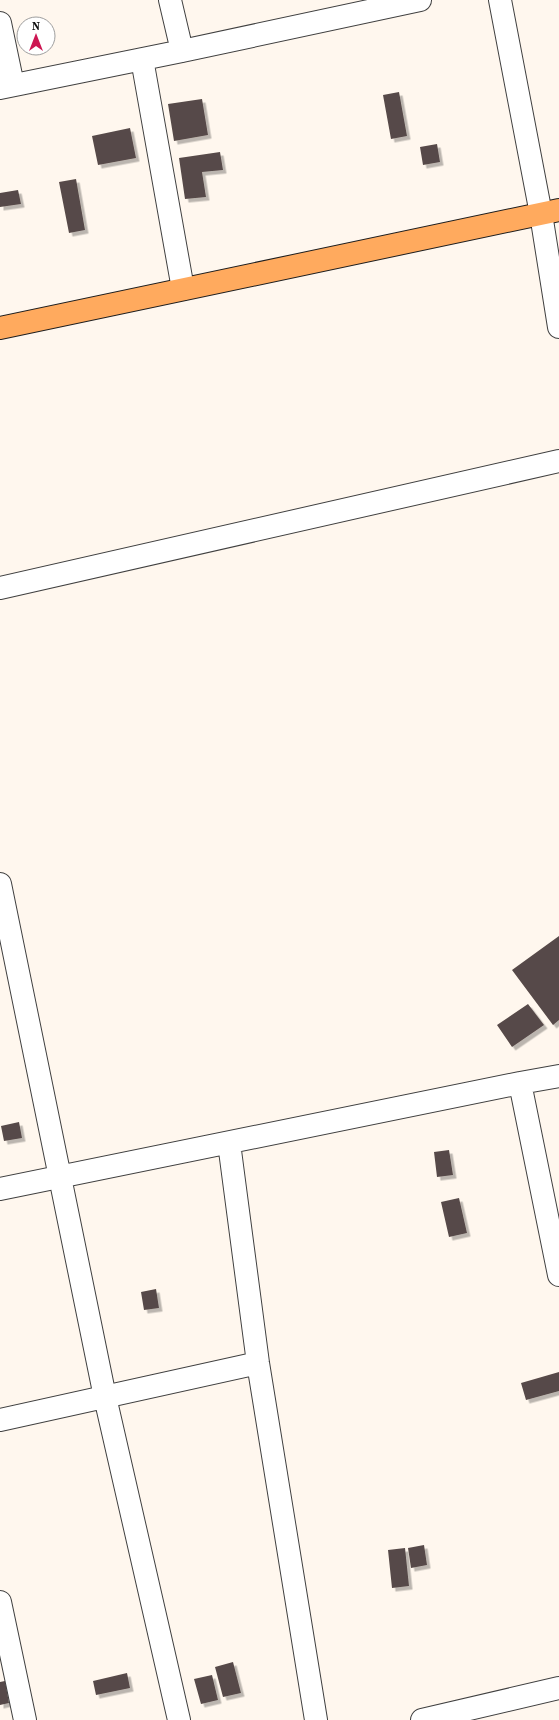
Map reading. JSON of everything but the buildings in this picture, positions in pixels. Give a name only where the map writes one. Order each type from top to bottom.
[{"type":"main road","points":[[0,328],[550,212]]},
{"type":"street","points":[[170,0],[182,51]]},
{"type":"street","points":[[0,22],[7,86],[182,51],[420,0]]},
{"type":"street","points":[[500,0],[550,212],[559,327]]},
{"type":"street","points":[[142,59],[183,289]]},
{"type":"street","points":[[0,588],[559,461]]},
{"type":"street","points":[[0,884],[9,973],[60,1177],[105,1397],[179,1720]]},
{"type":"street","points":[[0,1189],[559,1076]]},
{"type":"street","points":[[520,1083],[559,1275]]},
{"type":"street","points":[[228,1143],[258,1362],[316,1720]]},
{"type":"street","points":[[0,1420],[258,1362]]},
{"type":"street","points":[[0,1602],[25,1720]]},
{"type":"street","points":[[422,1720],[559,1688]]}]
